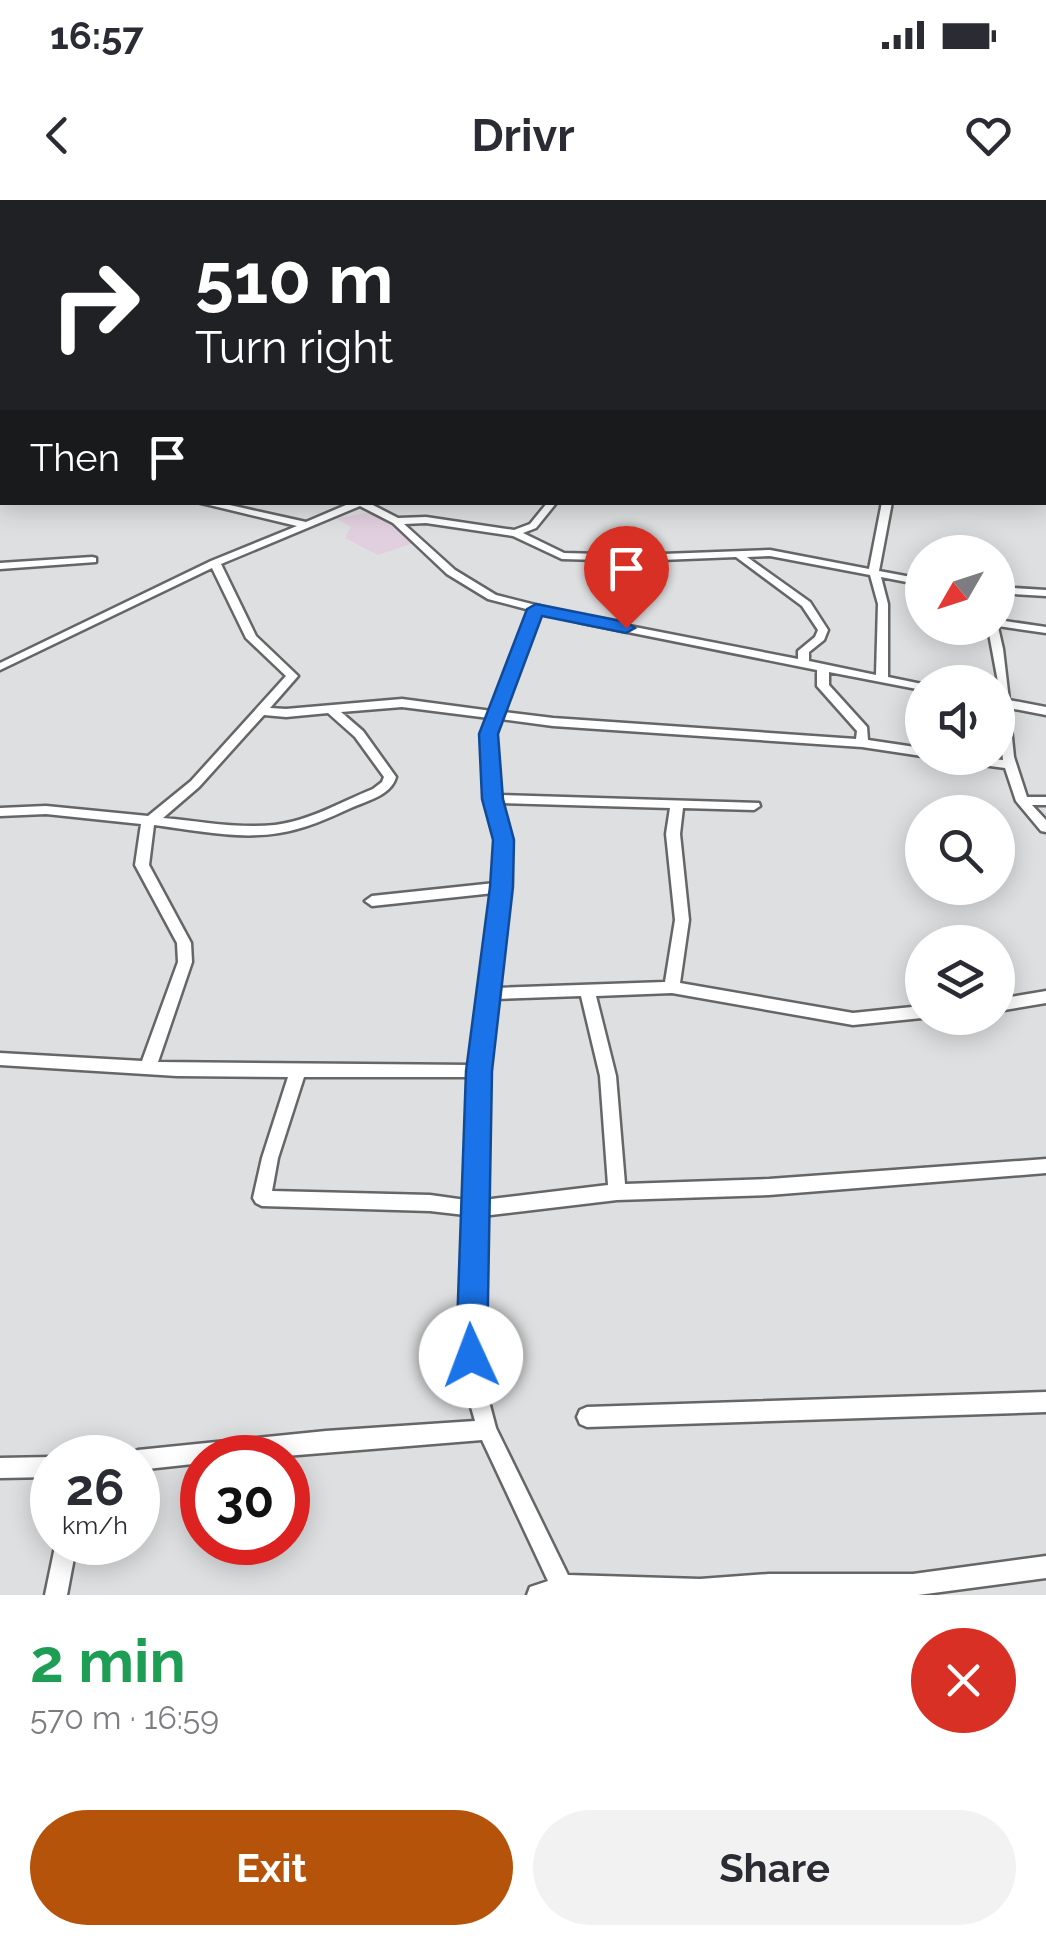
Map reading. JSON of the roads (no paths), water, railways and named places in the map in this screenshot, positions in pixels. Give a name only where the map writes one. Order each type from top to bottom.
[{"type":"street","points":[[215,505],[303,524]]},
{"type":"street","points":[[0,666],[215,563],[356,505]]},
{"type":"street","points":[[366,505],[396,521],[474,587],[492,597],[905,684]]},
{"type":"street","points":[[514,533],[533,526],[550,505]]},
{"type":"street","points":[[882,679],[883,604],[874,571],[886,505]]},
{"type":"street","points":[[396,521],[426,520],[514,533],[562,556],[636,558],[770,553],[905,578]]},
{"type":"street","points":[[737,553],[772,580],[803,597],[818,617],[823,630],[804,651],[803,664]]},
{"type":"street","points":[[0,566],[92,560]]},
{"type":"street","points":[[148,1068],[185,962],[184,943],[142,864],[148,823],[195,784],[292,676],[250,638],[215,563]]},
{"type":"street","points":[[1015,591],[1046,593]]},
{"type":"street","points":[[536,609],[488,734],[492,799],[504,840],[502,887],[479,1071],[469,1334],[473,1379],[487,1430],[564,1591]]},
{"type":"street","points":[[1015,627],[1046,630]]},
{"type":"street","points":[[823,668],[822,686],[864,730],[862,742]]},
{"type":"street","points":[[260,711],[332,710],[402,703],[495,715],[862,742],[905,749]]},
{"type":"street","points":[[1015,705],[1046,711]]},
{"type":"street","points":[[0,812],[46,810],[250,832],[307,822],[377,792],[388,784],[390,776],[359,734],[332,710]]},
{"type":"street","points":[[1013,775],[1022,801],[1046,828]]},
{"type":"street","points":[[492,799],[754,806]]},
{"type":"street","points":[[1022,801],[1046,802]]},
{"type":"street","points":[[672,988],[682,920],[673,834],[676,804]]},
{"type":"street","points":[[372,902],[502,887]]},
{"type":"street","points":[[487,994],[672,988],[854,1019],[905,1014]]},
{"type":"street","points":[[587,990],[608,1076],[617,1192]]},
{"type":"street","points":[[1015,1002],[1046,997]]},
{"type":"street","points":[[0,1059],[148,1068],[479,1071]]},
{"type":"street","points":[[298,1070],[270,1158],[262,1198],[430,1203],[474,1209],[617,1192],[769,1187],[1046,1166]]},
{"type":"street","points":[[587,1416],[1046,1402]]},
{"type":"street","points":[[160,1458],[487,1430]]},
{"type":"street","points":[[0,1468],[30,1468]]},
{"type":"street","points":[[56,1595],[63,1565]]},
{"type":"street","points":[[538,1595],[770,1585],[909,1590],[1046,1567]]}]
